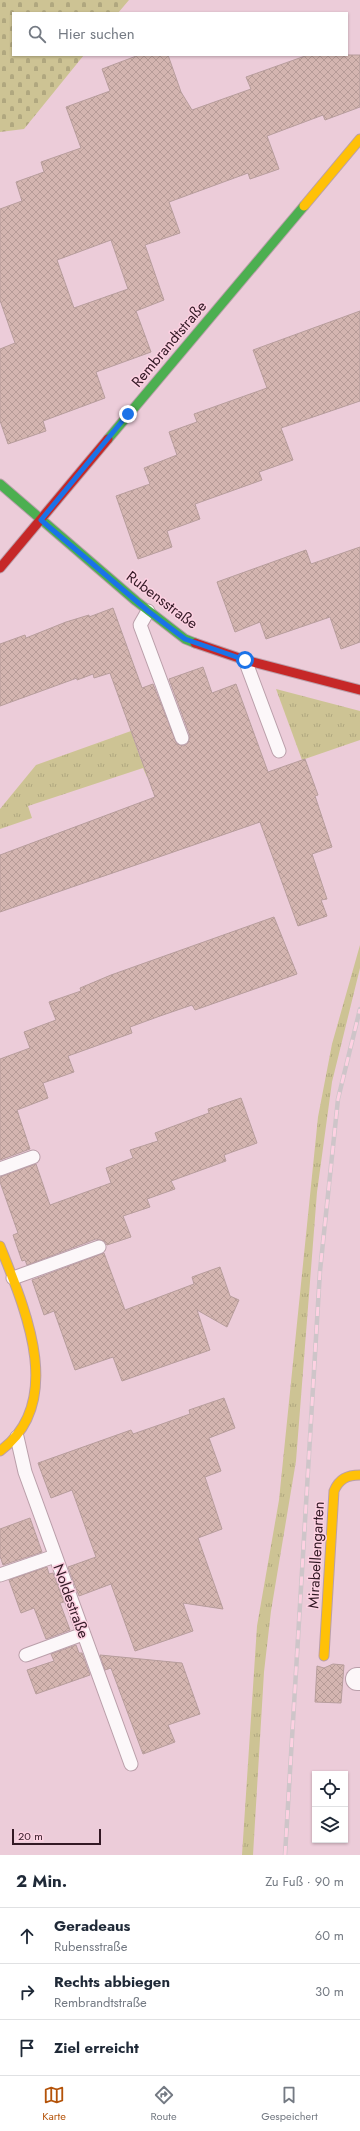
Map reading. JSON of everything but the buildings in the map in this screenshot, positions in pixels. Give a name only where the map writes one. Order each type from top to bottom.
[{"type":"street","name":"Rembrandtstraße","points":[[0,568],[360,139]]},
{"type":"street","name":"Rubensstraße","points":[[0,484],[148,611],[185,639],[245,660],[360,690]]},
{"type":"street","points":[[0,1246],[32,1330],[37,1370],[30,1411],[17,1436],[0,1451]]},
{"type":"street","name":"Mirabellengarten","points":[[324,1656],[334,1491],[336,1485],[346,1476],[360,1475]]},
{"type":"lane","points":[[148,611],[140,626],[182,738]]},
{"type":"lane","points":[[245,660],[279,751]]},
{"type":"lane","points":[[0,1169],[32,1157]]},
{"type":"lane","points":[[12,1278],[99,1247]]},
{"type":"lane","name":"Noldestraße","points":[[17,1436],[25,1472],[131,1764]]},
{"type":"lane","points":[[0,1575],[55,1556]]},
{"type":"lane","points":[[26,1655],[83,1634]]},
{"type":"green space","points":[[0,0],[129,0],[119,12],[12,12],[12,56],[83,56],[24,129],[0,132]]},
{"type":"green space","points":[[276,689],[360,711],[360,740],[302,760]]},
{"type":"green space","points":[[131,731],[141,760],[165,751],[178,766],[147,777],[143,768],[28,806],[32,818],[0,829],[0,809],[36,765]]},
{"type":"green space","points":[[360,945],[360,968],[332,1082],[317,1192],[296,1461],[271,1611],[264,1672],[253,1855],[242,1855],[257,1626],[279,1500],[318,1117],[332,1044]]},
{"type":"railway","points":[[285,1855],[320,1271],[338,1099],[360,1009]]},
{"type":"traffic: fast","points":[[108,439],[304,206]]},
{"type":"traffic: fast","points":[[0,484],[136,601],[185,639],[195,643]]},
{"type":"traffic: slow","points":[[304,206],[360,139]]},
{"type":"traffic: slow","points":[[0,1246],[20,1296],[28,1324],[34,1353],[36,1380],[32,1407],[20,1431],[0,1451]]},
{"type":"traffic: slow","points":[[324,1656],[334,1491],[338,1483],[344,1478],[360,1475]]},
{"type":"traffic: jam","points":[[0,568],[108,439]]},
{"type":"traffic: jam","points":[[195,643],[245,660],[360,690]]},
{"type":"route","points":[[128,414],[41,520],[148,611],[185,639],[245,660]]}]
